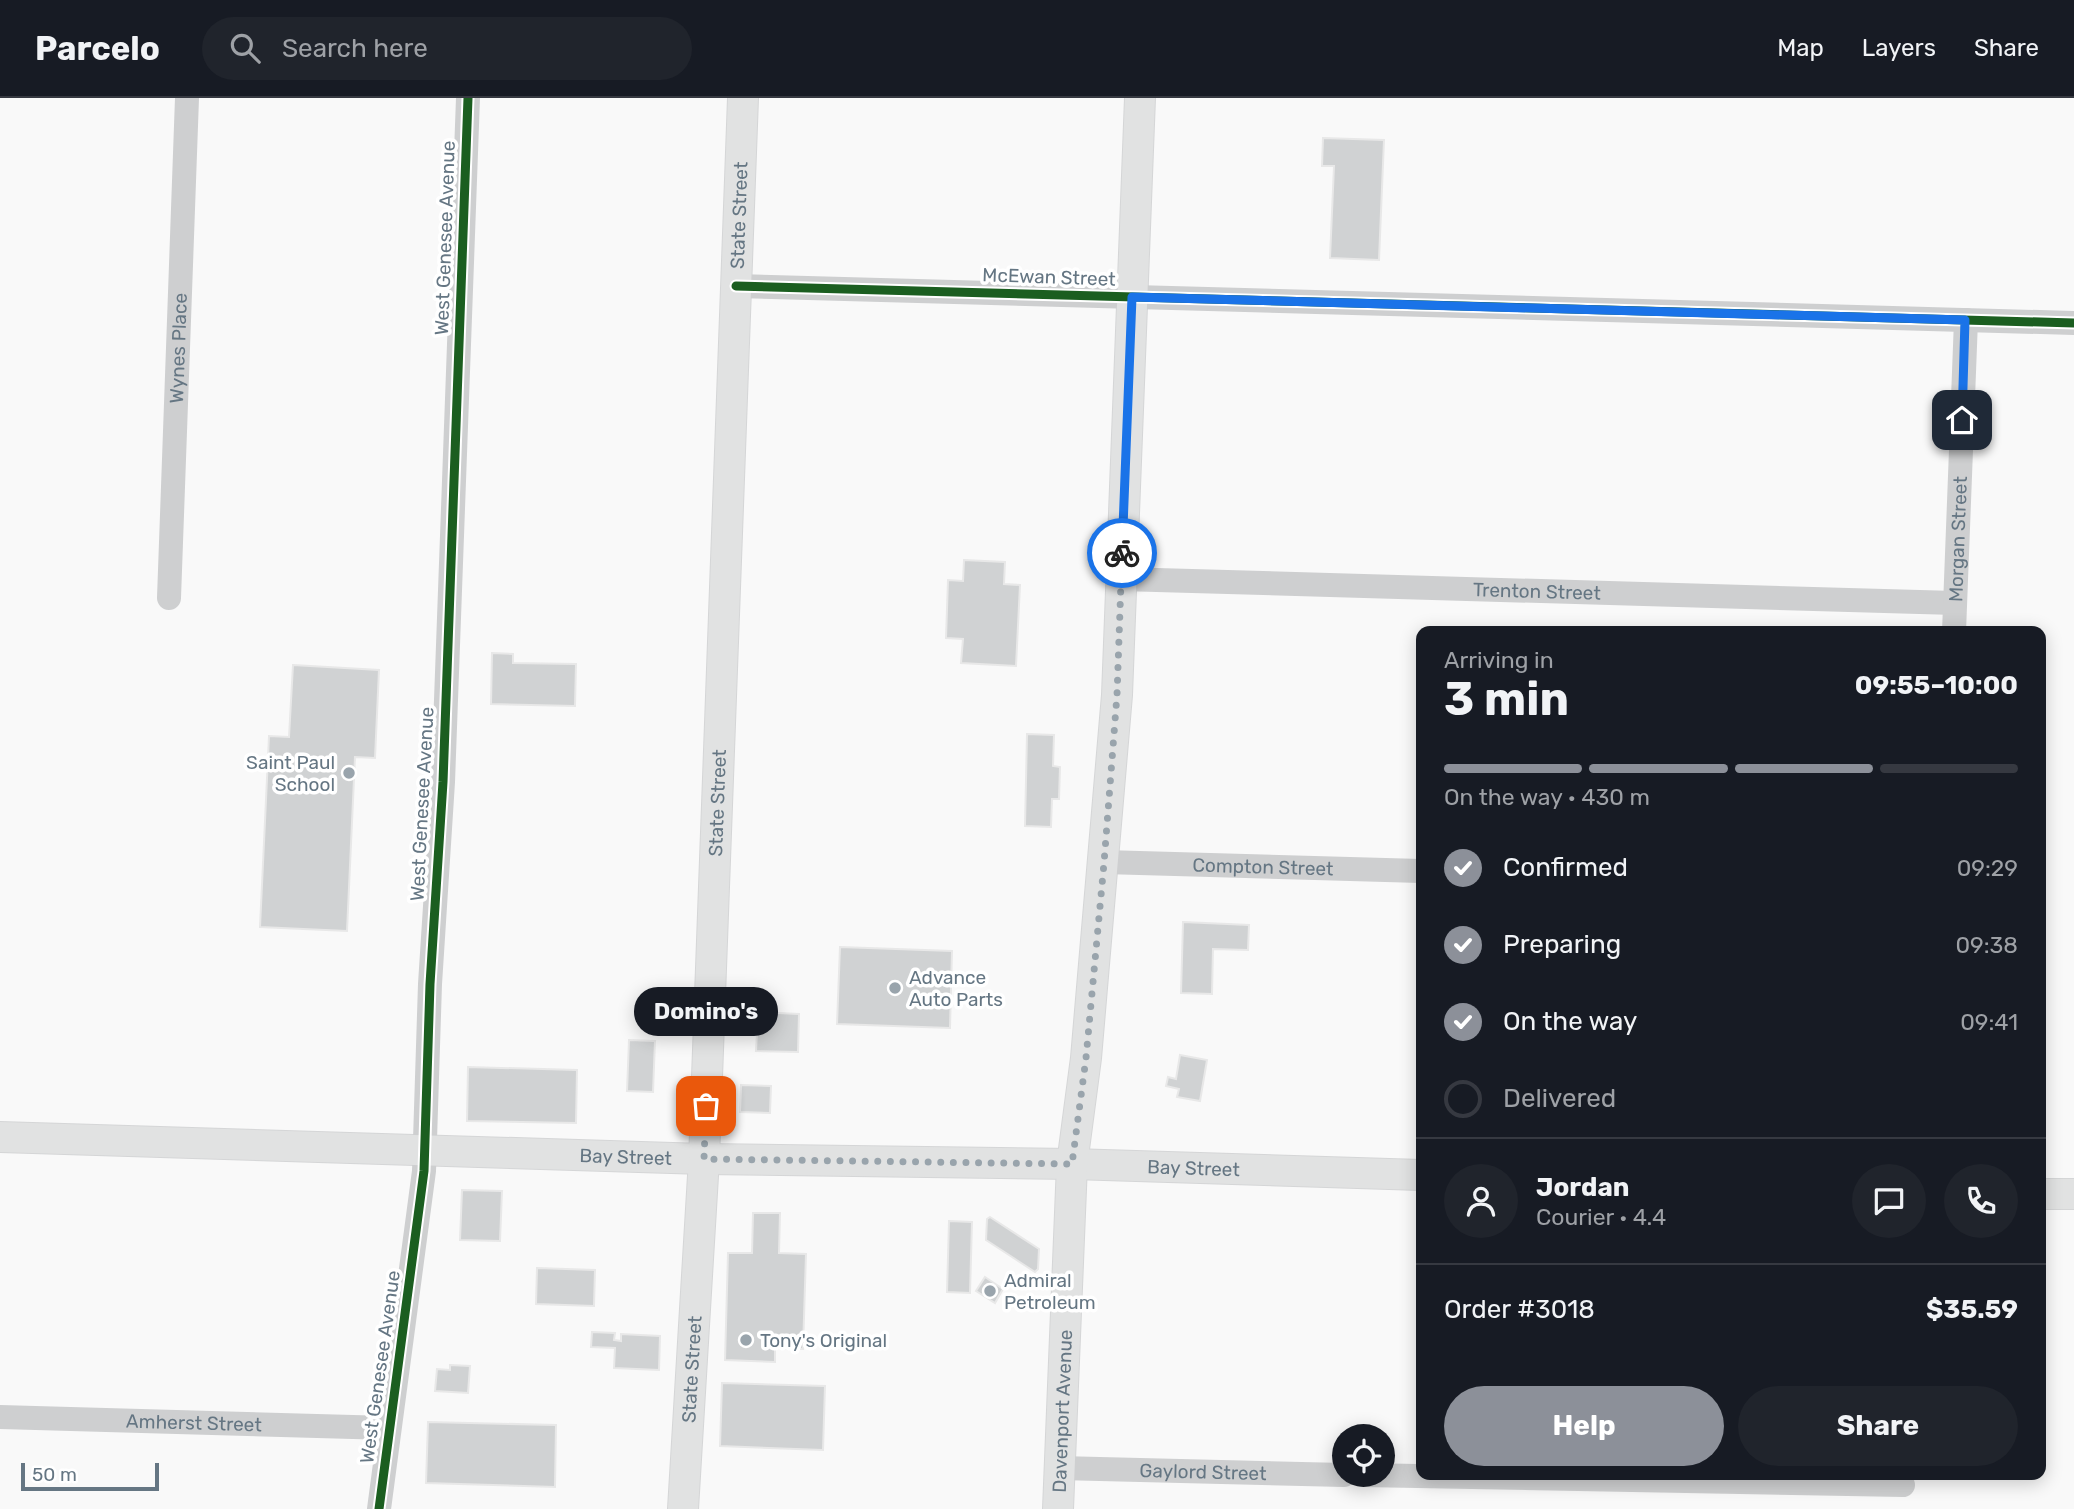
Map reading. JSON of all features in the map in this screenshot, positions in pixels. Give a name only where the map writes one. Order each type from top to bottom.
[{"type":"main road","name":"State Street","points":[[683,1509],[704,1159],[743,98]]},
{"type":"main road","name":"Davenport Avenue","points":[[1058,1509],[1072,1164],[1086,1058],[1117,695],[1140,98]]},
{"type":"main road","name":"Bay Street","points":[[0,1137],[704,1159],[1072,1164],[1416,1175]]},
{"type":"main road","points":[[2046,1194],[2074,1194]]},
{"type":"street","name":"Wynes Place","points":[[169,598],[187,98]]},
{"type":"street","name":"West Genesee Avenue","points":[[379,1509],[424,1171],[430,984],[443,782],[468,98]]},
{"type":"street","name":"McEwan Street","points":[[736,286],[2074,323]]},
{"type":"street","name":"Morgan Street","points":[[1954,626],[1965,320]]},
{"type":"street","name":"Trenton Street","points":[[1121,579],[1955,603]]},
{"type":"street","name":"Compton Street","points":[[1104,863],[1416,872]]},
{"type":"street","name":"Amherst Street","points":[[0,1417],[389,1428]]},
{"type":"street","name":"Gaylord Street","points":[[1059,1468],[1332,1475]]},
{"type":"street","points":[[1395,1476],[1416,1476]]},
{"type":"street","points":[[1543,1480],[1903,1490]]},
{"type":"building","points":[[1323,138],[1384,140],[1379,260],[1330,258],[1334,166],[1322,166]]},
{"type":"building","points":[[964,560],[1005,562],[1004,584],[1020,585],[1016,666],[961,663],[963,639],[946,638],[948,580],[963,581]]},
{"type":"building","points":[[492,653],[513,654],[513,663],[576,664],[575,706],[491,704]]},
{"type":"building","points":[[293,665],[379,670],[375,758],[355,757],[347,931],[260,927],[269,736],[289,737]]},
{"type":"building","points":[[1027,734],[1054,735],[1053,766],[1060,767],[1059,799],[1052,799],[1051,827],[1025,826]]},
{"type":"building","points":[[1183,922],[1249,925],[1248,950],[1213,949],[1212,994],[1181,993]]},
{"type":"building","name":"Advance Auto Parts","points":[[840,947],[952,951],[950,1028],[837,1024]]},
{"type":"building","points":[[758,1012],[799,1014],[798,1052],[756,1051]]},
{"type":"building","points":[[629,1040],[655,1041],[653,1092],[627,1091]]},
{"type":"building","points":[[1180,1055],[1207,1060],[1200,1101],[1177,1097],[1179,1089],[1166,1086],[1168,1077],[1176,1079]]},
{"type":"building","points":[[468,1067],[577,1070],[576,1123],[467,1121]]},
{"type":"building","points":[[741,1085],[771,1086],[770,1113],[740,1112]]},
{"type":"building","points":[[462,1190],[502,1191],[500,1241],[460,1240]]},
{"type":"building","points":[[753,1213],[780,1213],[779,1253],[806,1254],[803,1349],[775,1348],[775,1362],[725,1360],[728,1253],[752,1253]]},
{"type":"building","points":[[990,1217],[1039,1249],[1038,1269],[1035,1272],[986,1240],[987,1219]]},
{"type":"building","points":[[949,1221],[972,1222],[970,1293],[947,1292]]},
{"type":"building","points":[[537,1268],[595,1270],[594,1306],[536,1304]]},
{"type":"building","points":[[985,1277],[1003,1289],[995,1303],[976,1291]]},
{"type":"building","points":[[592,1332],[615,1333],[614,1340],[621,1341],[621,1334],[660,1336],[659,1370],[614,1368],[615,1348],[591,1347]]},
{"type":"building","points":[[450,1365],[470,1366],[468,1393],[435,1391],[437,1369],[450,1370]]},
{"type":"building","points":[[722,1383],[825,1386],[823,1450],[720,1446]]},
{"type":"building","points":[[428,1422],[556,1425],[555,1487],[426,1483]]},
{"type":"cycle path","points":[[379,1509],[424,1171],[430,984],[443,782],[468,98]]},
{"type":"cycle path","points":[[736,286],[2074,323]]},
{"type":"way so far","points":[[706,1106],[704,1159],[1072,1164],[1074,1130],[1086,1058],[1104,863],[1117,695],[1122,553]]},
{"type":"place","name":"Saint Paul School","points":[[349,773]]},
{"type":"place","name":"Advance Auto Parts","points":[[895,988]]},
{"type":"place","name":"Domino's","points":[[706,1106]]},
{"type":"place","name":"Admiral Petroleum","points":[[990,1291]]},
{"type":"place","name":"Tony's Original","points":[[746,1340]]},
{"type":"route","points":[[1122,553],[1132,297],[1965,320],[1962,420]]}]
